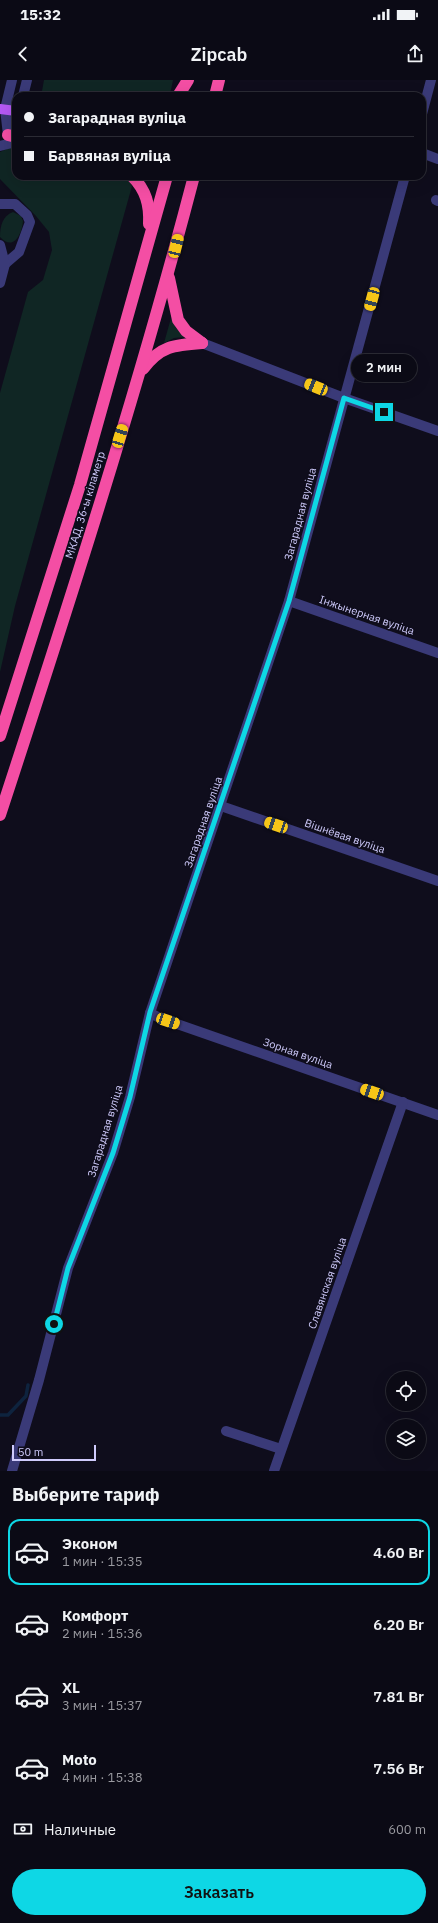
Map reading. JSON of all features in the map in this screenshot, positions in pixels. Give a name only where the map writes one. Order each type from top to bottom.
[{"type":"highway","points":[[180,92],[188,80]]},
{"type":"highway","points":[[190,92],[193,80]]},
{"type":"highway","points":[[216,92],[219,80]]},
{"type":"highway","points":[[135,180],[146,195],[150,210],[149,238]]},
{"type":"highway","name":"МКАД, 36-ы кіламетр","points":[[0,736],[80,485],[166,180]]},
{"type":"highway","name":"МКАД, 36-ы кіламетр","points":[[0,815],[54,649],[139,376],[193,180]]},
{"type":"highway","points":[[168,274],[171,294],[178,320],[186,331],[202,343]]},
{"type":"highway","points":[[139,376],[157,353],[170,347],[202,343]]},
{"type":"main road","points":[[2,109],[12,111]]},
{"type":"street","points":[[0,146],[10,137],[2,109],[12,80]]},
{"type":"street","points":[[24,92],[27,80]]},
{"type":"street","points":[[426,100],[432,80]]},
{"type":"street","points":[[426,154],[438,159]]},
{"type":"street","name":"Загарадная вуліца","points":[[12,1471],[39,1380],[68,1268],[113,1153],[130,1097],[150,1012],[221,806],[289,601],[404,180]]},
{"type":"street","points":[[0,204],[15,204],[26,214],[30,222],[19,252],[5,264]]},
{"type":"street","points":[[0,245],[5,264],[0,283]]},
{"type":"street","points":[[202,343],[344,398],[438,431]]},
{"type":"street","name":"Інжынерная вуліца","points":[[289,601],[438,653]]},
{"type":"street","name":"Вішнёвая вуліца","points":[[221,806],[438,881]]},
{"type":"street","name":"Зорная вуліца","points":[[150,1012],[160,1018],[438,1115]]},
{"type":"street","name":"Славянская вуліца","points":[[274,1471],[403,1102]]},
{"type":"street","points":[[226,1431],[281,1450]]},
{"type":"green space","points":[[44,80],[173,80],[169,92],[38,92],[42,91]]},
{"type":"green space","points":[[12,147],[12,180],[128,180],[132,186],[15,606],[0,672],[0,393],[28,292],[43,280],[52,250],[49,232],[36,216],[0,179],[0,152]]},
{"type":"green space","points":[[13,212],[21,216],[23,221],[19,235],[13,242],[9,243],[0,237],[0,229],[6,216]]},
{"type":"green space","points":[[171,318],[176,328],[185,337],[174,338],[164,343]]},
{"type":"waterway","points":[[0,1415],[8,1415],[26,1396],[28,1385]]},
{"type":"route","points":[[54,1324],[68,1268],[113,1153],[130,1097],[150,1012],[221,806],[289,601],[344,398],[384,412]]}]
